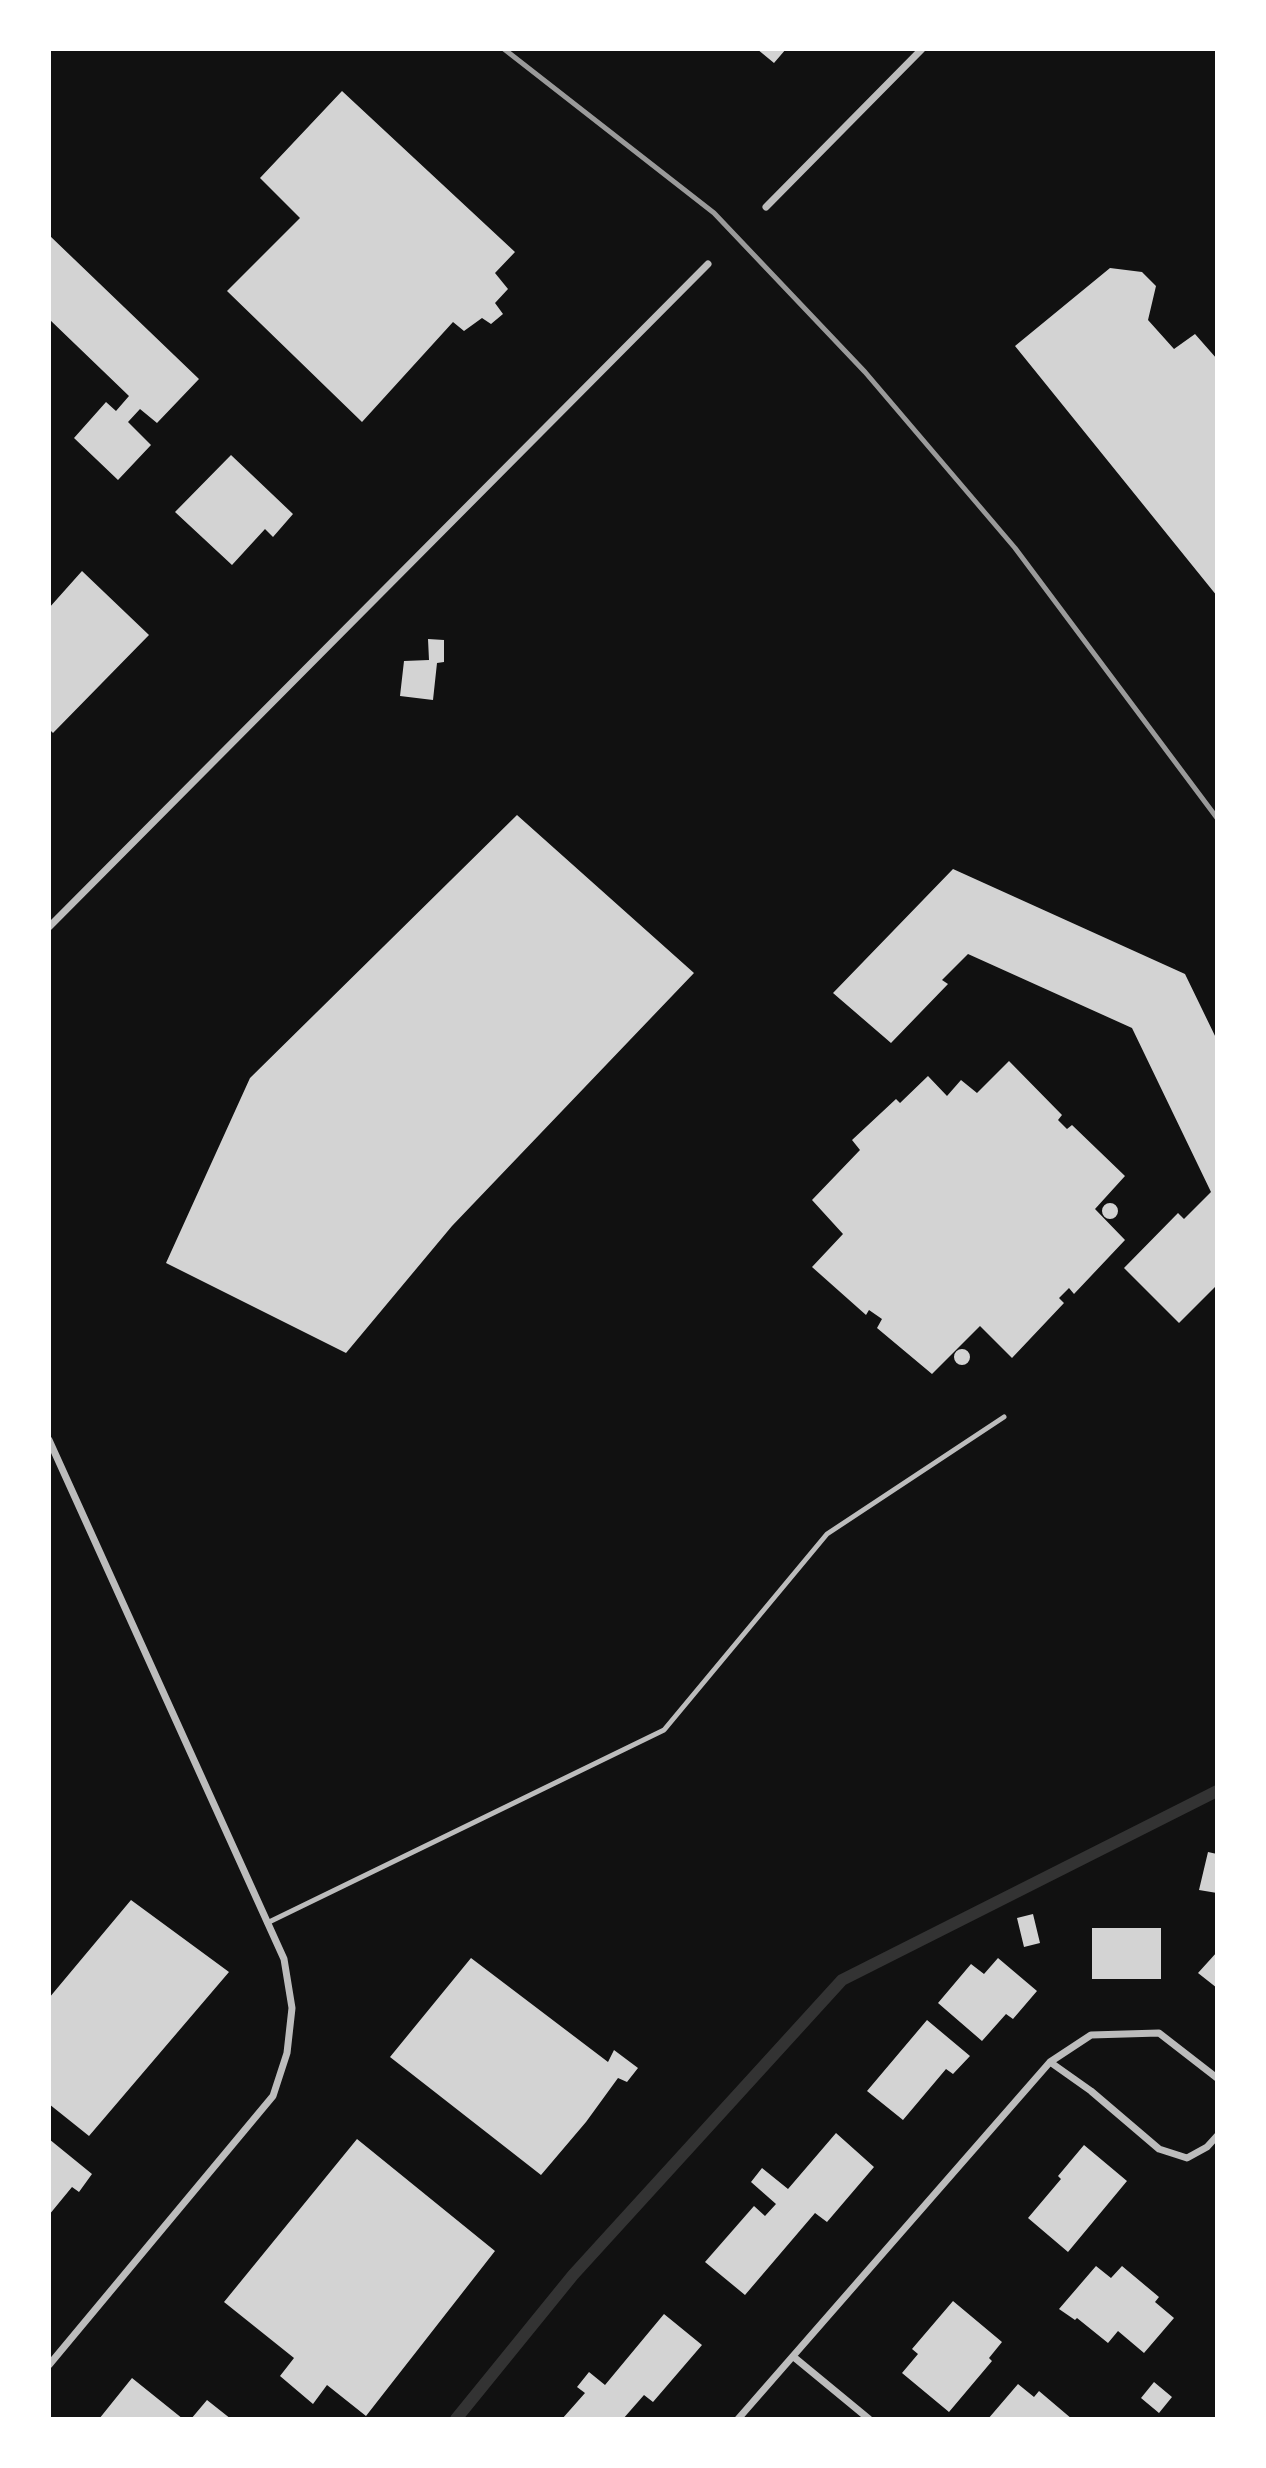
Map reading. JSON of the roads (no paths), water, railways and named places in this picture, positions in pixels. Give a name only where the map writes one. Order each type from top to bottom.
[{"type":"street","points":[[766,207],[922,49]]},
{"type":"street","points":[[49,927],[708,264]]},
{"type":"street","points":[[49,1440],[284,1959],[292,2008],[288,2053],[272,2096],[231,2150],[49,2365]]},
{"type":"street","points":[[738,2419],[1050,2062],[1091,2035],[1159,2034],[1217,2078]]},
{"type":"street","points":[[1050,2062],[1091,2091],[1159,2149],[1187,2158],[1207,2147],[1217,2136]]},
{"type":"street","points":[[794,2358],[869,2419]]},
{"type":"lane","points":[[267,1923],[664,1730],[827,1534],[1004,1417]]},
{"type":"waterway","points":[[456,2419],[573,2275],[842,1980],[1217,1791]]},
{"type":"railway","points":[[504,49],[714,213],[865,372],[1015,548],[1217,818]]}]
